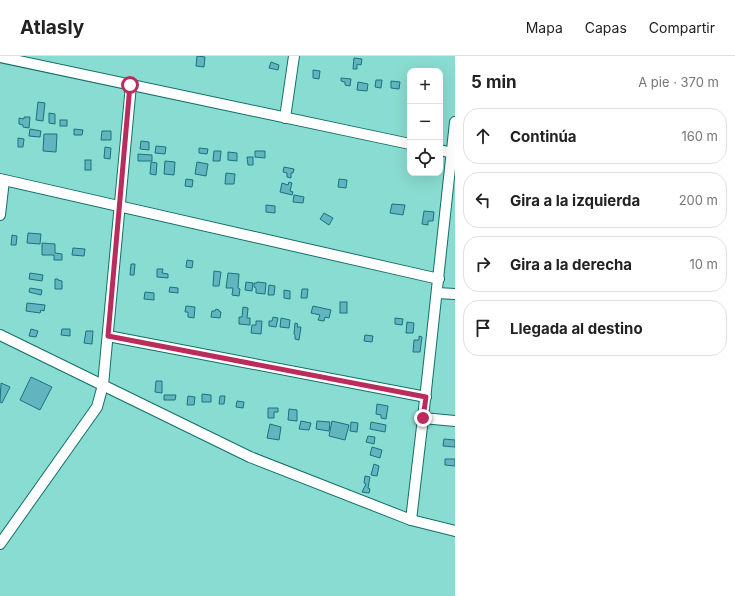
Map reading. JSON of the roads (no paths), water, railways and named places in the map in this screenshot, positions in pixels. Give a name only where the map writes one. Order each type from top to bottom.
[{"type":"street","points":[[285,118],[294,56]]},
{"type":"street","points":[[0,57],[407,143]]},
{"type":"street","points":[[0,544],[97,407],[103,385],[130,85]]},
{"type":"street","points":[[411,520],[453,167],[452,153],[455,122]]},
{"type":"street","points":[[443,151],[452,153]]},
{"type":"street","points":[[0,215],[2,179],[439,279]]},
{"type":"street","points":[[437,293],[455,294]]},
{"type":"street","points":[[0,335],[250,457],[411,520],[455,531]]},
{"type":"street","points":[[108,336],[426,397]]},
{"type":"street","points":[[423,418],[455,421]]}]
